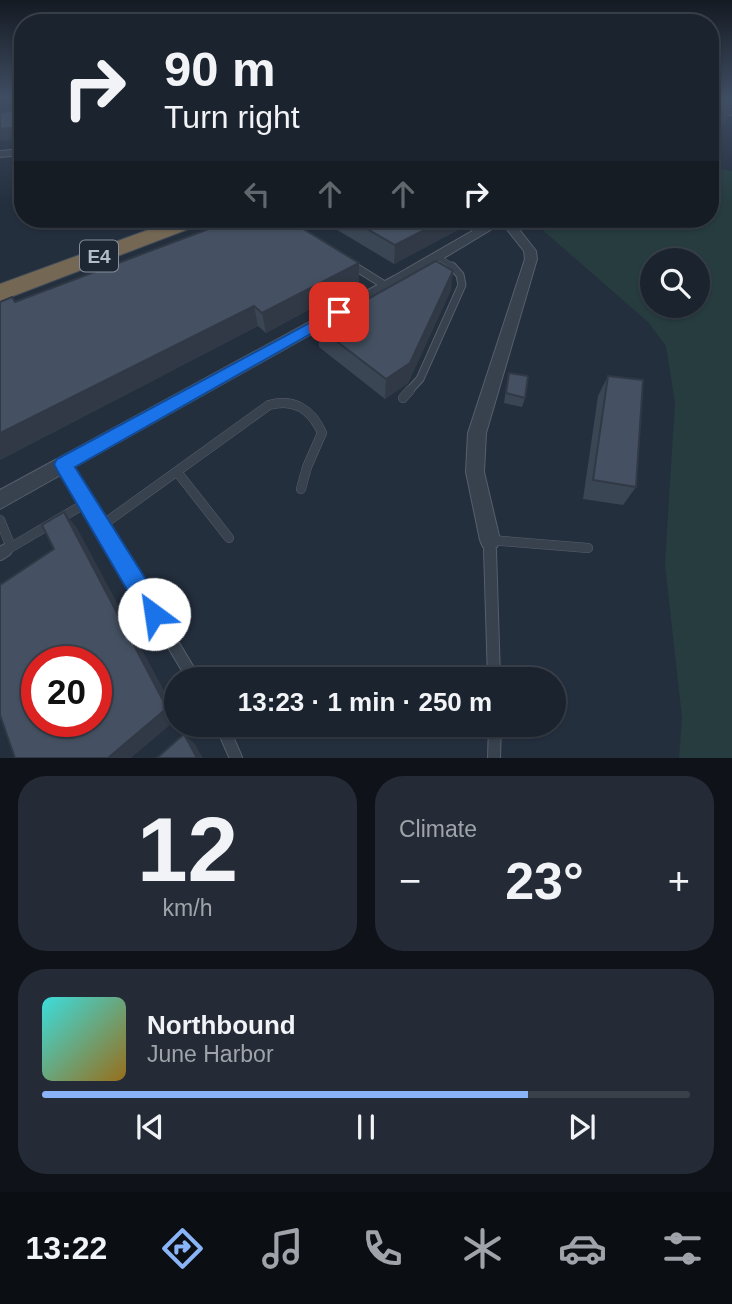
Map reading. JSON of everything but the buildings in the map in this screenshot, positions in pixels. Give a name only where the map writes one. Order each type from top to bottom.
[{"type":"highway","name":"E4","points":[[0,283],[150,228]]},
{"type":"highway","name":"E4","points":[[0,293],[173,228]]},
{"type":"street","points":[[0,500],[386,286],[437,256],[469,228]]},
{"type":"street","points":[[490,540],[475,472],[477,433],[531,259],[530,251],[512,228]]},
{"type":"lane","points":[[403,398],[420,379],[462,285],[459,271],[437,256]]},
{"type":"lane","points":[[342,258],[386,286]]},
{"type":"lane","points":[[101,526],[269,405],[290,402],[313,416],[322,433],[307,467],[301,489]]},
{"type":"lane","points":[[63,464],[187,667]]},
{"type":"lane","points":[[178,473],[229,538]]},
{"type":"lane","points":[[0,554],[86,503]]},
{"type":"lane","points":[[0,520],[11,547]]},
{"type":"lane","points":[[494,667],[490,540],[588,548]]},
{"type":"lane","points":[[227,737],[236,758]]},
{"type":"lane","points":[[494,758],[495,737]]},
{"type":"green space","points":[[719,169],[732,171],[732,758],[679,758],[682,718],[665,564],[675,403],[666,346],[643,318],[710,318],[710,248],[640,248],[640,315],[540,228],[719,228]]},
{"type":"route","points":[[154,614],[63,464],[339,312]]}]
